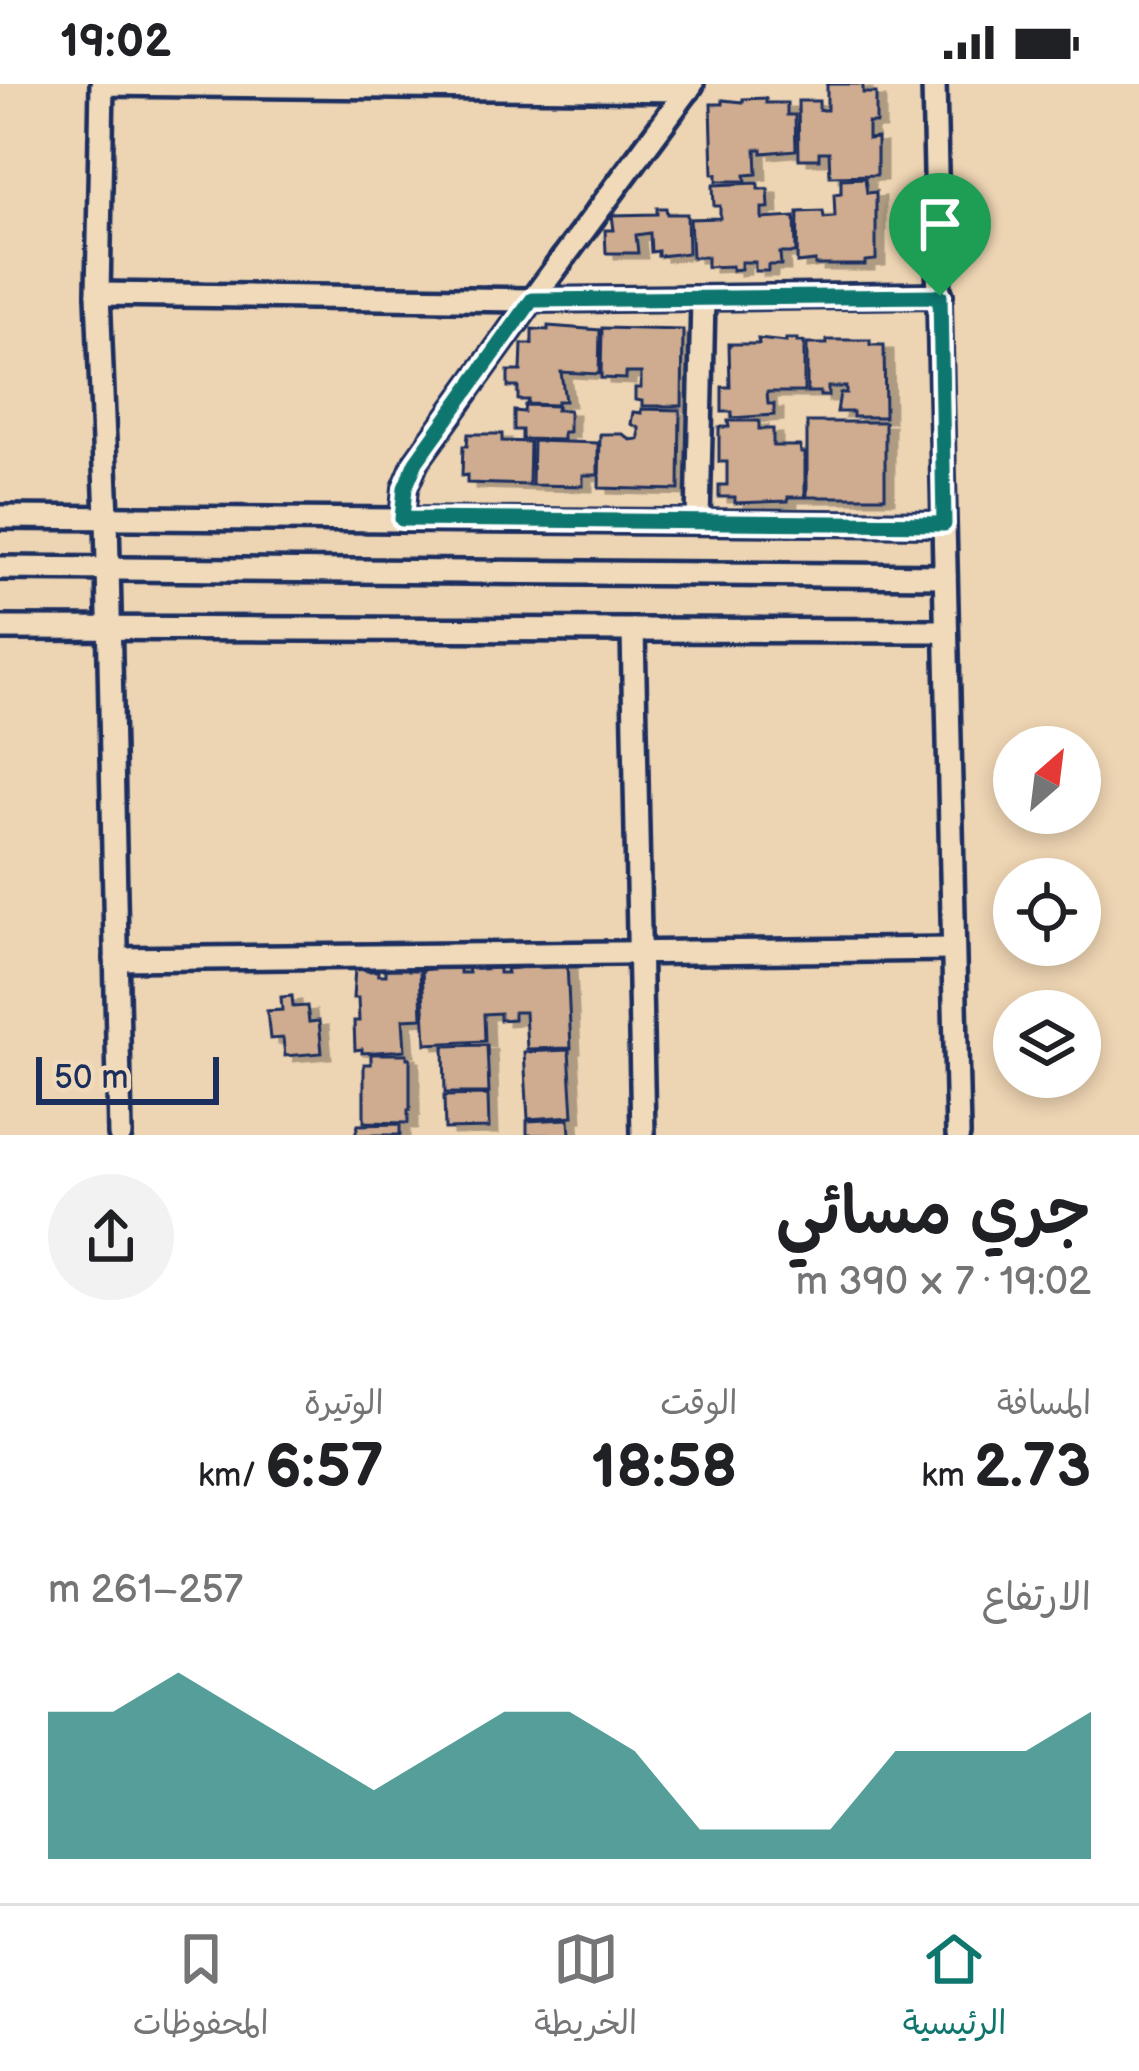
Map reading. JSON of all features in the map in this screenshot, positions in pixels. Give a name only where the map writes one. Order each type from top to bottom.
[{"type":"street","points":[[120,1135],[98,295],[102,84],[690,87]]},
{"type":"street","points":[[934,84],[958,1135]]},
{"type":"street","points":[[402,519],[405,488],[416,462],[690,87]]},
{"type":"street","points":[[98,295],[532,300],[940,296]]},
{"type":"street","points":[[698,522],[704,299]]},
{"type":"street","points":[[0,517],[944,524]]},
{"type":"street","points":[[0,568],[944,576]]},
{"type":"street","points":[[0,628],[946,631]]},
{"type":"street","points":[[633,630],[644,1135]]},
{"type":"street","points":[[116,959],[953,949]]},
{"type":"building","points":[[827,84],[863,84],[863,93],[876,93],[876,123],[868,123],[868,139],[877,138],[877,175],[830,176],[829,152],[819,152],[819,159],[799,159],[798,101],[819,101],[819,110],[827,110]]},
{"type":"building","points":[[766,98],[766,103],[787,103],[787,115],[795,115],[796,150],[762,153],[756,149],[757,174],[745,175],[746,181],[717,181],[711,104]]},
{"type":"building","points":[[865,178],[867,193],[876,192],[876,260],[865,261],[865,265],[797,263],[798,212],[823,211],[824,218],[835,217],[834,194],[841,193],[841,179]]},
{"type":"building","points":[[758,183],[758,189],[768,189],[769,208],[762,208],[762,219],[795,217],[796,253],[780,253],[781,265],[768,265],[768,271],[755,271],[755,262],[741,262],[741,269],[732,270],[732,266],[707,267],[707,257],[692,257],[690,219],[720,218],[713,185]]},
{"type":"building","points":[[657,208],[666,208],[667,214],[687,214],[688,253],[658,256],[658,251],[651,252],[650,233],[636,235],[638,253],[606,253],[605,230],[614,230],[612,215],[657,214]]},
{"type":"building","points":[[548,326],[600,330],[599,374],[561,372],[565,401],[527,404],[528,400],[518,400],[518,387],[508,387],[508,371],[521,371],[522,344],[532,344],[532,329],[548,330]]},
{"type":"building","points":[[602,328],[683,330],[682,406],[642,406],[642,401],[635,400],[641,373],[626,373],[626,379],[601,378]]},
{"type":"building","points":[[758,339],[804,342],[804,392],[767,392],[774,415],[732,418],[732,412],[722,412],[722,387],[730,387],[729,344],[759,344]]},
{"type":"building","points":[[827,340],[870,340],[870,345],[884,345],[885,417],[837,412],[840,393],[846,393],[846,387],[828,387],[828,396],[807,392],[807,344],[827,344]]},
{"type":"building","points":[[525,405],[569,410],[569,432],[563,432],[563,440],[522,439],[522,430],[514,430],[514,411],[524,412]]},
{"type":"building","points":[[641,409],[680,410],[679,490],[599,488],[600,434],[639,439],[639,428],[631,424],[633,412],[641,413]]},
{"type":"building","points":[[728,421],[759,421],[759,429],[773,429],[773,446],[800,446],[805,453],[805,497],[735,503],[735,497],[719,497],[719,485],[727,485],[727,462],[719,462],[719,427],[729,427]]},
{"type":"building","points":[[807,422],[885,422],[885,497],[807,497]]},
{"type":"building","points":[[468,434],[502,434],[502,441],[530,442],[529,485],[467,483],[467,475],[462,476]]},
{"type":"building","points":[[533,441],[598,443],[598,475],[583,475],[583,486],[532,485]]},
{"type":"building","points":[[526,962],[539,968],[567,964],[571,1048],[527,1049],[525,1012],[500,1020],[500,1013],[484,1014],[485,1041],[426,1044],[422,970],[460,966],[460,973],[469,973],[468,966],[483,965],[483,969],[499,968],[499,973],[507,973],[506,969]]},
{"type":"building","points":[[409,965],[409,970],[420,970],[422,1018],[403,1019],[405,1050],[355,1050],[354,1021],[359,1021],[358,998],[353,998],[355,968],[386,975],[386,966]]},
{"type":"building","points":[[292,996],[293,1007],[307,1006],[309,1022],[319,1021],[322,1053],[285,1056],[283,1038],[270,1039],[267,1011],[282,1010],[281,997]]},
{"type":"building","points":[[487,1045],[489,1093],[445,1093],[444,1046]]},
{"type":"building","points":[[569,1050],[573,1116],[528,1119],[524,1052]]},
{"type":"building","points":[[371,1054],[407,1054],[410,1058],[408,1123],[364,1122],[364,1064],[371,1064]]},
{"type":"building","points":[[488,1095],[489,1128],[445,1129],[444,1096]]},
{"type":"building","points":[[569,1119],[570,1135],[527,1135],[527,1121]]},
{"type":"building","points":[[400,1124],[400,1135],[355,1135],[358,1125]]},
{"type":"route","points":[[940,296],[944,524],[402,519],[405,488],[416,462],[532,300],[940,296]]}]
